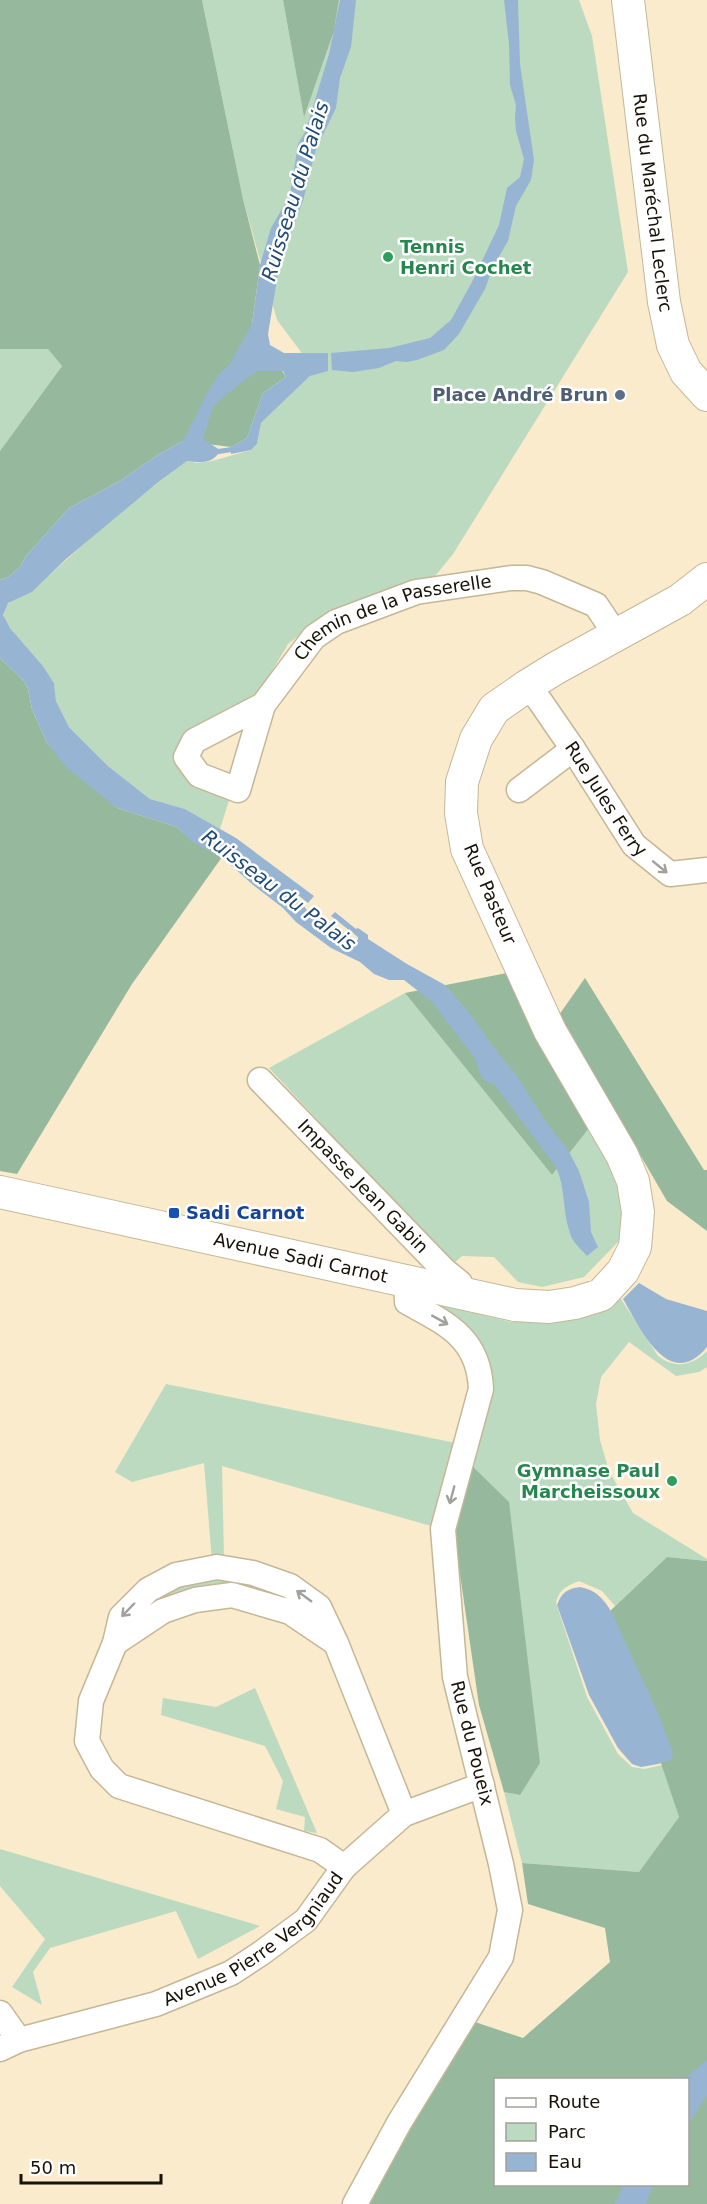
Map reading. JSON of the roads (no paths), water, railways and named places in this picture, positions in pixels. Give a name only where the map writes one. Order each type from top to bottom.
[{"type":"main road","name":"Rue du Maréchal Leclerc","points":[[628,0],[664,302],[673,345],[686,372],[707,395]]},
{"type":"main road","name":"Rue Pasteur","points":[[600,1295],[623,1271],[635,1247],[638,1212],[633,1181],[622,1155],[550,1030],[467,849],[461,813],[462,782],[476,739],[494,709],[527,686],[680,600],[707,579]]},
{"type":"main road","name":"Avenue Sadi Carnot","points":[[0,1192],[515,1305],[549,1307],[575,1303],[600,1295]]},
{"type":"street","name":"Chemin de la Passerelle","points":[[263,705],[194,741],[186,757],[199,775],[237,790],[263,705],[314,638],[336,622],[416,592],[511,578],[527,578],[596,605],[616,635]]},
{"type":"street","name":"Rue Jules Ferry","points":[[527,686],[573,749],[634,845],[670,874],[707,870]]},
{"type":"street","points":[[519,790],[573,749]]},
{"type":"street","name":"Impasse Jean Gabin","points":[[260,1080],[444,1270],[460,1283],[464,1294]]},
{"type":"street","name":"Rue du Poueix","points":[[355,2204],[399,2123],[501,1958],[510,1910],[501,1864],[455,1677],[443,1529],[481,1389],[481,1373],[475,1355],[465,1340],[451,1326],[407,1302],[406,1281]]},
{"type":"street","points":[[344,1867],[320,1850],[119,1786],[102,1769],[87,1741],[91,1701],[115,1643],[121,1617],[148,1590],[176,1575],[218,1567],[253,1573],[290,1586],[319,1607],[336,1643],[404,1814]]},
{"type":"street","name":"Avenue Pierre Vergniaud","points":[[10,2045],[156,2004],[231,1973],[306,1920],[344,1867],[404,1814],[482,1785]]},
{"type":"street","points":[[0,2013],[10,2045]]},
{"type":"water","name":"Ruisseau du Palais","points":[[340,0],[356,0],[351,47],[340,78],[336,108],[316,149],[303,201],[280,261],[268,334],[270,345],[284,353],[328,353],[328,371],[310,376],[261,423],[257,444],[251,450],[231,454],[231,447],[247,438],[263,393],[286,377],[283,371],[254,373],[213,407],[203,439],[220,450],[214,458],[202,462],[187,461],[156,484],[66,559],[32,592],[8,603],[3,615],[10,628],[43,666],[54,683],[56,701],[69,727],[108,766],[150,799],[185,809],[236,838],[314,896],[308,903],[293,893],[307,910],[328,921],[355,941],[358,940],[358,937],[331,916],[335,912],[356,929],[368,935],[368,939],[445,985],[515,1073],[550,1128],[567,1148],[579,1171],[589,1202],[591,1232],[598,1247],[587,1256],[571,1236],[556,1167],[494,1084],[485,1081],[475,1058],[431,1001],[404,980],[389,980],[374,974],[360,962],[331,948],[296,922],[283,908],[222,857],[191,841],[177,827],[117,808],[67,768],[47,743],[32,709],[24,681],[0,658],[0,580],[8,577],[20,567],[26,556],[69,508],[120,481],[159,454],[183,441],[209,390],[220,373],[230,364],[252,324],[260,265],[271,228],[290,195],[298,144],[306,130],[329,54]]},
{"type":"water","points":[[504,0],[518,0],[520,64],[534,160],[531,180],[516,206],[508,241],[493,267],[485,289],[459,334],[444,350],[417,360],[396,361],[379,368],[353,372],[332,370],[331,353],[389,348],[430,338],[451,320],[499,225],[507,188],[520,177],[524,159],[516,131],[516,105],[510,85],[509,44]]},
{"type":"water","points":[[639,1283],[666,1299],[707,1311],[707,1347],[693,1359],[680,1363],[668,1360],[657,1351],[647,1339],[623,1299]]},
{"type":"water","points":[[580,1587],[591,1590],[599,1596],[612,1613],[658,1713],[673,1753],[671,1760],[641,1767],[632,1764],[618,1748],[589,1695],[557,1605],[565,1592]]},
{"type":"water","points":[[707,2060],[707,2095],[689,2123],[689,2078],[685,2078]]},
{"type":"water","points":[[622,2186],[653,2186],[646,2204],[614,2204]]},
{"type":"waterway","points":[[215,452],[235,449]]},
{"type":"place","name":"Tennis Henri Cochet","points":[[388,257]]},
{"type":"place","name":"Place André Brun","points":[[620,395]]},
{"type":"place","name":"Sadi Carnot","points":[[174,1213]]},
{"type":"place","name":"Gymnase Paul Marcheissoux","points":[[672,1481]]}]
